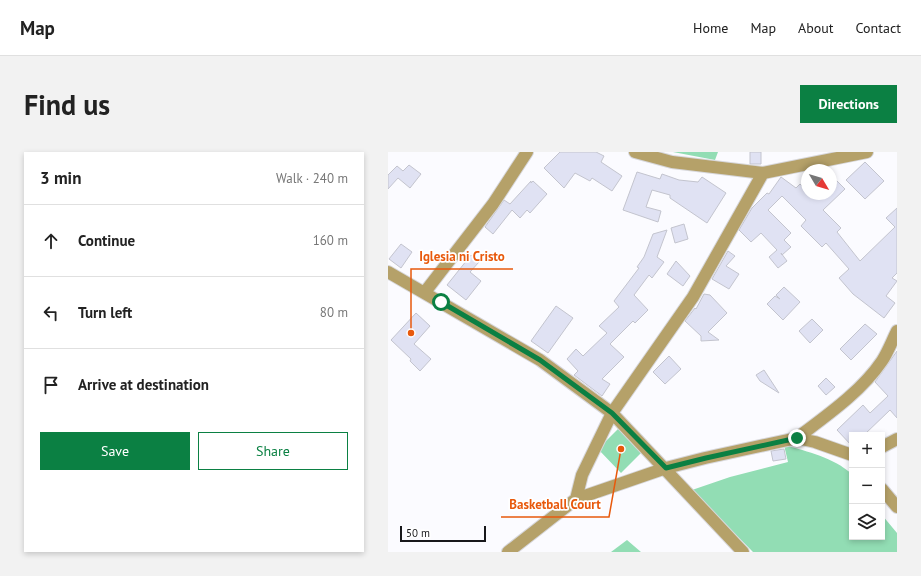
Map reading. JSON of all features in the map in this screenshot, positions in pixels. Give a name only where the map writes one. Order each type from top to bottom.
[{"type":"street","points":[[425,292],[493,204],[528,152]]},
{"type":"street","points":[[636,152],[672,162],[763,173],[867,152]]},
{"type":"street","points":[[576,499],[582,475],[612,413],[693,297],[763,173]]},
{"type":"street","points":[[388,272],[425,292],[540,360],[612,413],[666,468],[743,552]]},
{"type":"street","points":[[797,438],[846,398],[875,370],[886,354],[897,331]]},
{"type":"street","points":[[508,552],[576,499],[666,468],[797,438],[815,442],[849,454]]},
{"type":"street","points":[[885,445],[897,439]]},
{"type":"street","points":[[885,493],[897,507]]},
{"type":"green space","points":[[673,152],[718,152],[715,160]]},
{"type":"green space","points":[[621,426],[644,450],[621,473],[598,449]]},
{"type":"green space","points":[[784,445],[828,459],[849,472],[849,540],[885,540],[885,519],[897,533],[897,552],[753,552],[692,490],[730,477],[788,462]]},
{"type":"green space","points":[[627,540],[641,552],[611,552]]},
{"type":"building","points":[[560,152],[596,152],[604,156],[601,162],[622,176],[612,191],[592,178],[590,181],[575,173],[564,188],[544,168]]},
{"type":"building","points":[[750,152],[761,152],[761,164],[750,164]]},
{"type":"building","points":[[865,162],[884,181],[865,199],[846,180]]},
{"type":"building","points":[[409,165],[421,174],[410,188],[398,178],[388,189],[388,175],[397,166],[403,171]]},
{"type":"building","points":[[637,172],[660,179],[662,174],[679,180],[698,182],[702,177],[726,193],[707,223],[670,198],[670,195],[652,190],[646,207],[661,211],[658,222],[623,210]]},
{"type":"building","points":[[781,177],[796,188],[800,184],[801,185],[801,200],[833,200],[823,210],[841,228],[837,232],[860,261],[895,227],[886,218],[897,208],[897,273],[892,278],[897,281],[886,296],[895,303],[884,318],[853,294],[839,278],[849,269],[826,243],[822,247],[801,226],[806,220],[782,196],[768,210],[791,233],[784,240],[791,247],[782,255],[787,261],[778,268],[769,257],[777,250],[761,233],[751,242],[739,230],[752,208],[767,193],[769,194]]},
{"type":"building","points":[[531,181],[531,183],[533,181],[547,194],[530,213],[527,210],[520,218],[512,210],[493,234],[485,227],[504,200],[510,204]]},
{"type":"building","points":[[837,181],[845,189],[837,197]]},
{"type":"building","points":[[684,224],[688,239],[675,243],[671,228]]},
{"type":"building","points":[[667,230],[657,257],[664,262],[652,278],[649,275],[634,295],[648,310],[635,323],[633,321],[610,344],[624,357],[602,379],[610,384],[602,396],[574,375],[578,371],[567,359],[576,349],[583,356],[607,333],[599,326],[619,307],[614,301],[639,268],[637,267],[644,257],[653,234]]},
{"type":"building","points":[[401,244],[412,252],[401,268],[389,259]]},
{"type":"building","points":[[728,251],[735,256],[726,266],[739,274],[729,289],[712,279]]},
{"type":"building","points":[[471,255],[479,262],[470,272],[481,281],[466,300],[447,285]]},
{"type":"building","points":[[676,261],[690,276],[683,286],[667,274]]},
{"type":"building","points":[[784,287],[800,302],[783,320],[767,304],[775,296],[780,299],[776,295]]},
{"type":"building","points":[[704,294],[710,295],[727,313],[708,332],[719,340],[701,341],[701,336],[685,321],[695,308],[696,309]]},
{"type":"building","points":[[556,306],[573,318],[548,353],[531,341]]},
{"type":"building","points":[[416,313],[430,326],[414,344],[431,359],[420,371],[410,361],[411,359],[391,340]]},
{"type":"building","points":[[812,319],[823,330],[810,343],[799,331]]},
{"type":"building","points":[[865,324],[877,334],[851,360],[840,349]]},
{"type":"building","points":[[897,351],[897,418],[890,410],[867,432],[849,432],[849,443],[837,430],[863,405],[870,413],[888,396],[875,382]]},
{"type":"building","points":[[669,356],[681,369],[665,384],[653,372]]},
{"type":"building","points":[[764,370],[779,393],[760,381],[756,375]]},
{"type":"building","points":[[826,378],[835,387],[826,395],[818,386]]},
{"type":"building","points":[[784,449],[786,459],[773,461],[771,451]]},
{"type":"place","name":"Iglesia ni Cristo","points":[[411,333]]},
{"type":"place","name":"Basketball Court","points":[[621,449]]},
{"type":"route","points":[[441,302],[540,360],[612,413],[666,468],[797,438]]}]
